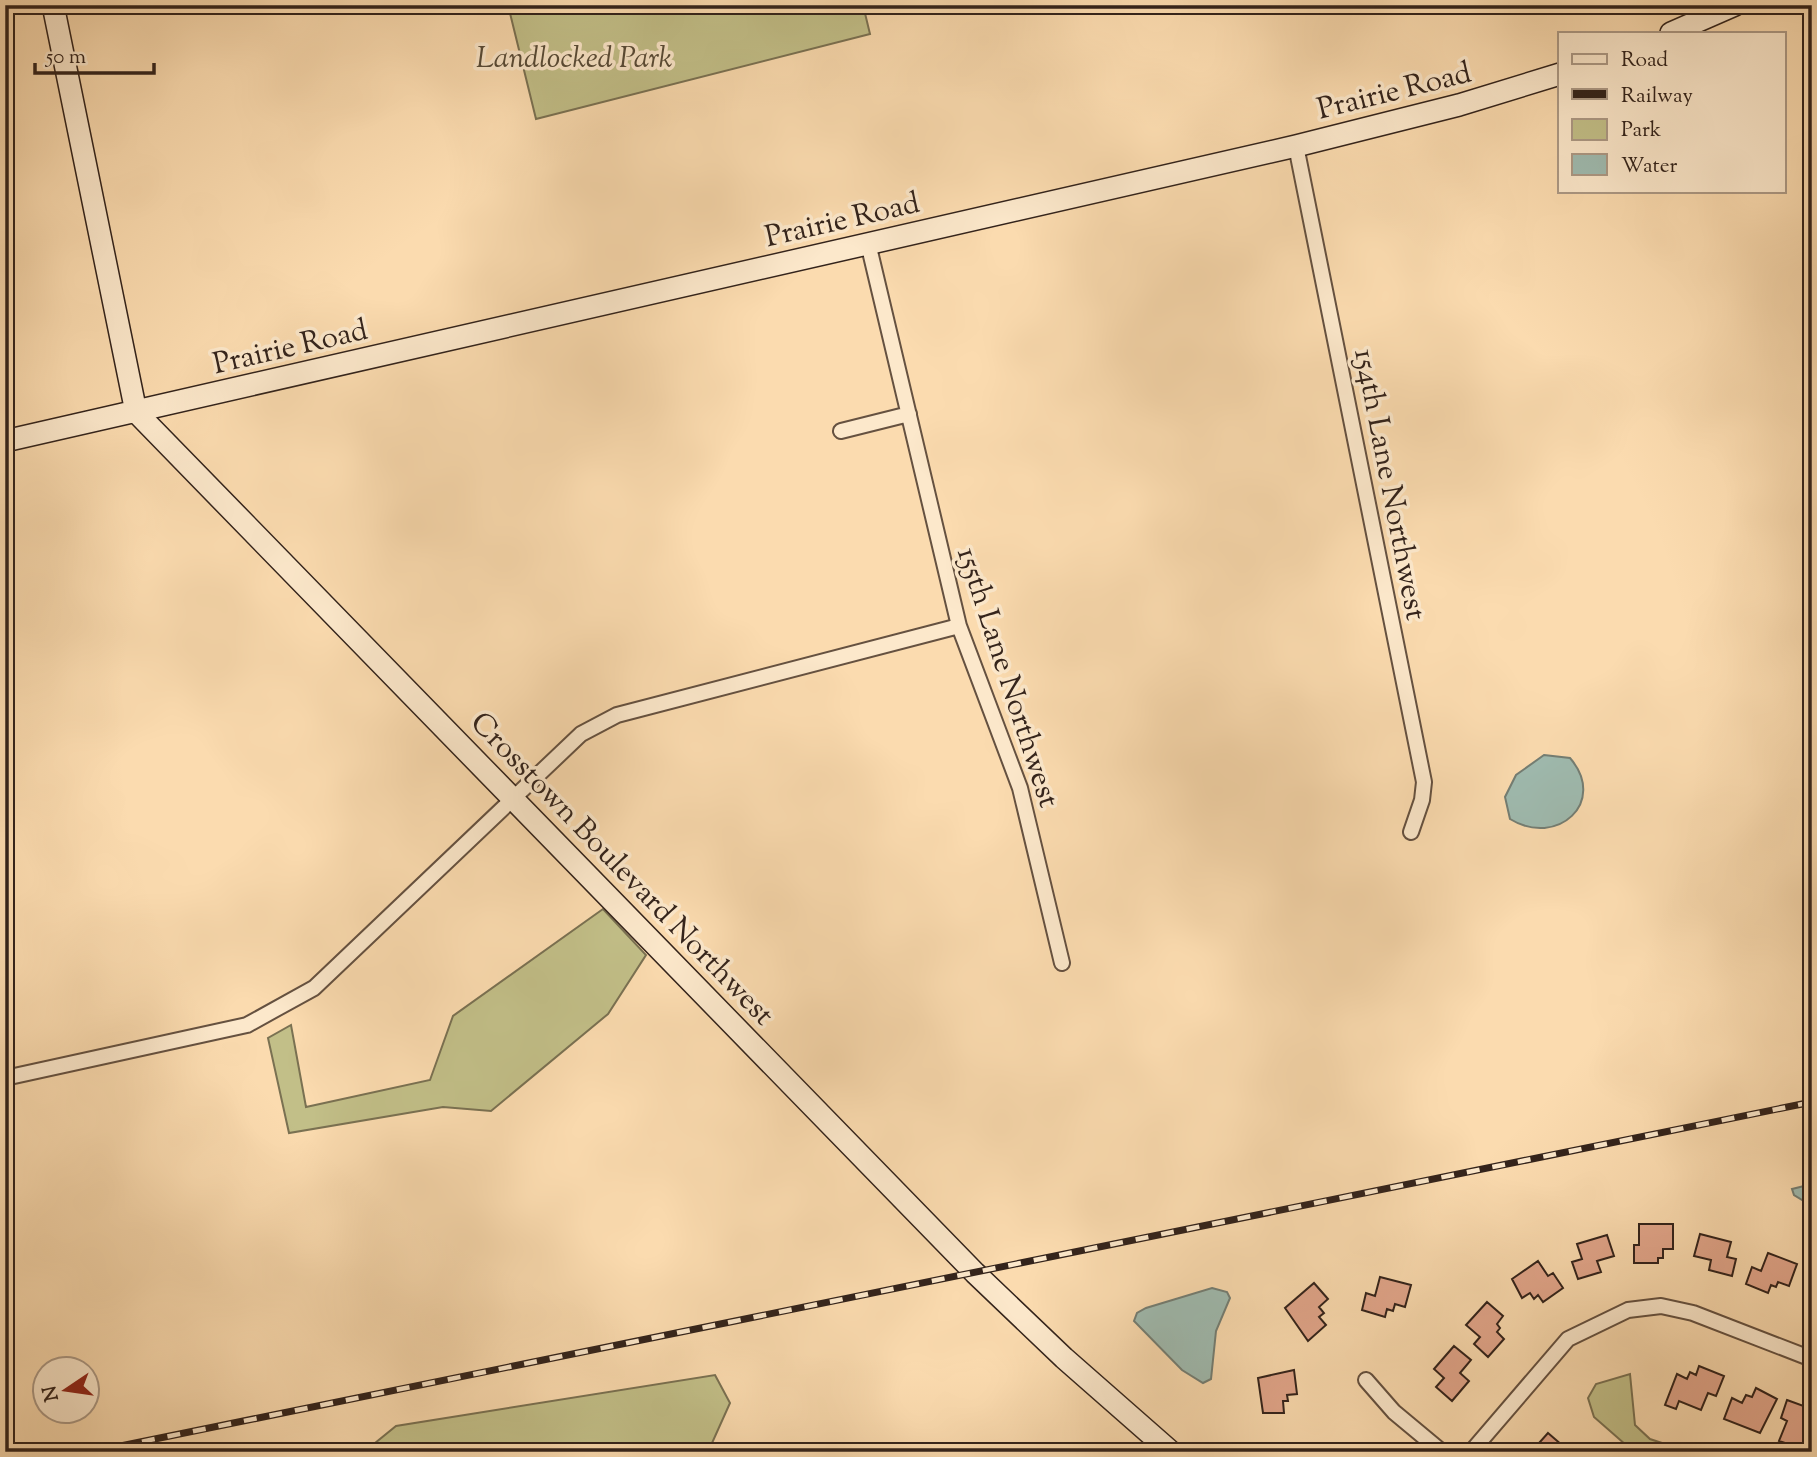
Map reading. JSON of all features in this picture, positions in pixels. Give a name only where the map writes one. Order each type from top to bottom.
[{"type":"street","points":[[5,441],[136,412],[52,5]]},
{"type":"street","points":[[1673,32],[1735,5]]},
{"type":"street","name":"Prairie Road","points":[[136,412],[1296,146],[1470,102],[1558,75]]},
{"type":"street","name":"154th Lane Northwest","points":[[1296,146],[1424,782],[1422,800],[1411,832]]},
{"type":"street","name":"155th Lane Northwest","points":[[868,243],[959,626],[1020,788],[1062,962]]},
{"type":"street","name":"Crosstown Boulevard Northwest","points":[[136,412],[975,1273],[1064,1358],[1171,1452]]},
{"type":"street","points":[[841,431],[909,414]]},
{"type":"street","points":[[5,1078],[247,1024],[314,988],[581,734],[617,715],[959,626]]},
{"type":"street","points":[[1471,1452],[1567,1339],[1628,1310],[1661,1306],[1693,1313],[1812,1359]]},
{"type":"street","points":[[1366,1380],[1394,1412],[1443,1452]]},
{"type":"green space","name":"Landlocked Park","points":[[508,5],[863,5],[870,34],[536,119]]},
{"type":"green space","points":[[603,909],[646,955],[608,1014],[491,1111],[443,1107],[289,1133],[268,1038],[291,1025],[306,1107],[430,1080],[453,1016]]},
{"type":"green space","points":[[1630,1374],[1635,1425],[1650,1439],[1689,1452],[1634,1452],[1594,1417],[1588,1398],[1596,1384]]},
{"type":"green space","points":[[715,1375],[730,1403],[708,1452],[364,1452],[396,1426]]},
{"type":"water","points":[[1544,755],[1570,758],[1580,774],[1583,790],[1580,804],[1572,816],[1560,824],[1545,828],[1528,827],[1510,819],[1505,797],[1516,775]]},
{"type":"water","points":[[1812,1184],[1812,1206],[1794,1195],[1792,1189]]},
{"type":"water","points":[[1212,1288],[1227,1292],[1230,1298],[1216,1331],[1211,1379],[1203,1383],[1182,1370],[1134,1321],[1137,1313],[1146,1308]]},
{"type":"building","points":[[1639,1224],[1673,1224],[1673,1249],[1663,1249],[1663,1258],[1658,1258],[1658,1263],[1634,1263],[1634,1245],[1639,1245]]},
{"type":"building","points":[[1700,1234],[1731,1242],[1727,1257],[1736,1259],[1732,1276],[1709,1270],[1711,1260],[1694,1256]]},
{"type":"building","points":[[1607,1235],[1614,1256],[1597,1261],[1601,1272],[1578,1279],[1572,1262],[1582,1259],[1577,1244]]},
{"type":"building","points":[[1768,1253],[1797,1264],[1789,1286],[1778,1282],[1776,1287],[1771,1285],[1768,1293],[1746,1284],[1752,1267],[1761,1271]]},
{"type":"building","points":[[1538,1261],[1548,1276],[1553,1273],[1563,1288],[1543,1302],[1538,1295],[1534,1299],[1530,1293],[1522,1298],[1512,1279]]},
{"type":"building","points":[[1380,1277],[1411,1285],[1405,1307],[1395,1304],[1393,1311],[1387,1309],[1385,1317],[1362,1310],[1366,1293],[1375,1296]]},
{"type":"building","points":[[1314,1283],[1328,1299],[1319,1307],[1324,1313],[1319,1317],[1326,1325],[1308,1341],[1285,1308]]},
{"type":"building","points":[[1487,1302],[1503,1316],[1497,1324],[1500,1328],[1497,1332],[1504,1339],[1488,1357],[1474,1344],[1480,1337],[1466,1325]]},
{"type":"building","points":[[1454,1346],[1471,1360],[1460,1373],[1469,1381],[1452,1401],[1436,1387],[1444,1378],[1434,1369]]},
{"type":"building","points":[[1699,1366],[1724,1376],[1716,1396],[1708,1393],[1701,1410],[1679,1401],[1676,1409],[1665,1405],[1677,1374],[1687,1379],[1690,1372],[1696,1375]]},
{"type":"building","points":[[1294,1370],[1297,1394],[1287,1395],[1288,1401],[1283,1401],[1284,1413],[1263,1413],[1258,1378]]},
{"type":"building","points":[[1756,1388],[1777,1399],[1760,1433],[1724,1419],[1732,1398],[1742,1403],[1746,1395],[1752,1397]]},
{"type":"building","points":[[1787,1400],[1812,1409],[1809,1417],[1812,1419],[1812,1452],[1779,1441],[1787,1421],[1781,1418]]},
{"type":"building","points":[[1548,1433],[1570,1452],[1531,1452]]},
{"type":"railway","points":[[91,1452],[1812,1102]]}]
